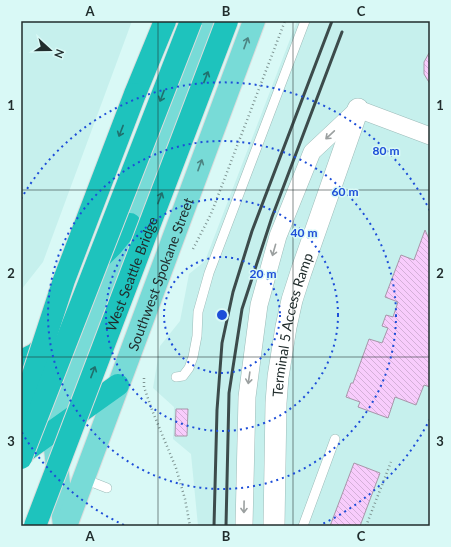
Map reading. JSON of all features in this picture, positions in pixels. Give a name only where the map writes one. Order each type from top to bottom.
[{"type":"highway","points":[[21,419],[32,378],[64,280],[135,94],[165,21]]},
{"type":"highway","points":[[21,458],[191,21]]},
{"type":"highway","name":"West Seattle Bridge","points":[[35,526],[227,21]]},
{"type":"highway","points":[[21,361],[36,354],[57,334],[69,314],[83,281],[93,265],[112,246],[130,224]]},
{"type":"highway","points":[[21,383],[40,398],[49,415],[52,432]]},
{"type":"highway","points":[[21,454],[118,385]]},
{"type":"main road","points":[[65,526],[52,432],[207,21]]},
{"type":"main road","name":"Southwest Spokane Street","points":[[65,526],[84,479],[254,21]]},
{"type":"street","points":[[244,526],[247,397],[259,305],[278,236],[312,152],[358,109],[430,136]]},
{"type":"street","name":"Terminal 5 Access Ramp","points":[[274,526],[276,403],[278,377],[286,327],[292,300],[301,272],[358,109]]},
{"type":"lane","points":[[176,377],[183,376],[189,368],[193,357],[198,336],[198,312],[208,273],[305,21]]},
{"type":"lane","points":[[302,526],[335,439]]},
{"type":"lane","points":[[84,479],[107,488]]},
{"type":"path","points":[[223,170],[228,172]]},
{"type":"path","points":[[366,526],[392,462]]},
{"type":"shaded area","points":[[21,21],[132,21],[43,262],[21,290]]},
{"type":"shaded area","points":[[297,21],[430,21],[430,526],[198,526],[191,454],[173,439],[174,407],[153,388],[160,346],[180,321],[189,274],[205,261]]},
{"type":"building","points":[[429,53],[430,84],[424,74],[424,62]]},
{"type":"building","points":[[425,230],[430,241],[430,387],[424,385],[416,405],[395,397],[388,418],[358,407],[360,402],[346,397],[351,383],[353,383],[369,339],[382,343],[388,328],[382,326],[386,315],[393,317],[398,302],[385,297],[401,255],[414,260]]},
{"type":"building","points":[[176,409],[188,409],[187,436],[175,436]]},
{"type":"building","points":[[354,463],[380,473],[360,526],[330,526]]},
{"type":"railway","points":[[214,526],[217,410],[222,343],[233,292],[252,231],[332,21]]},
{"type":"railway","points":[[226,526],[229,393],[242,309],[272,217],[342,32]]}]
